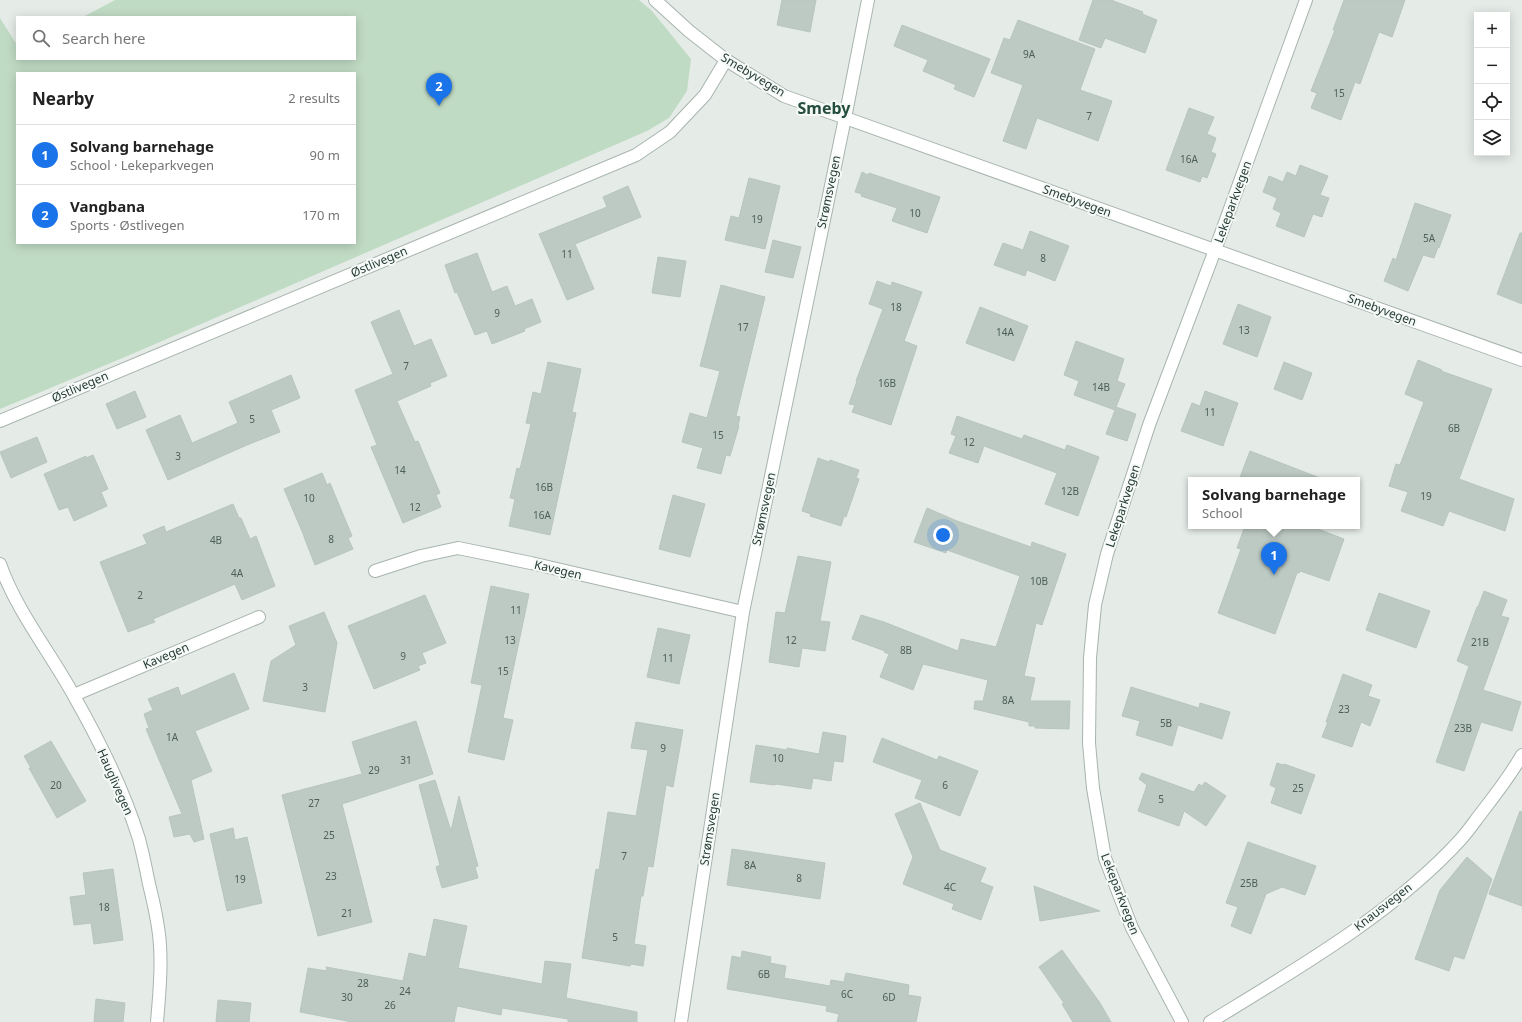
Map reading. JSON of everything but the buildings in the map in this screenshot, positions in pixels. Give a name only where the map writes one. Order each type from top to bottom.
[{"type":"street","name":"Smebyvegen","points":[[655,0],[689,31],[726,60],[784,96],[1522,360]]},
{"type":"street","name":"Strømsvegen","points":[[681,1022],[743,612],[868,0]]},
{"type":"street","name":"Lekeparkvegen","points":[[1182,1022],[1132,928],[1105,858],[1095,802],[1089,743],[1090,658],[1095,605],[1107,554],[1149,425],[1215,250],[1306,0]]},
{"type":"street","name":"Østlivegen","points":[[0,421],[636,155],[670,132],[705,95],[726,60]]},
{"type":"street","name":"Kavegen","points":[[374,571],[421,556],[458,548],[531,563],[743,612]]},
{"type":"street","name":"Hauglivegen","points":[[0,564],[3,584],[74,695],[124,799],[139,841],[155,908],[160,946],[161,972],[157,1022]]},
{"type":"street","name":"Kavegen","points":[[74,695],[259,617]]},
{"type":"street","name":"Knausvegen","points":[[1210,1022],[1344,937],[1398,897],[1462,838],[1509,777],[1522,755]]},
{"type":"green space","points":[[115,0],[639,0],[652,11],[691,59],[687,91],[669,118],[647,131],[132,354],[0,409],[0,18],[16,43],[16,60],[356,60],[356,16],[85,16]]},
{"type":"place","name":"Vangbana","points":[[439,106]]},
{"type":"place","name":"Solvang barnehage","points":[[1274,575]]},
{"type":"district","name":"Smeby","points":[[824,108]]}]
